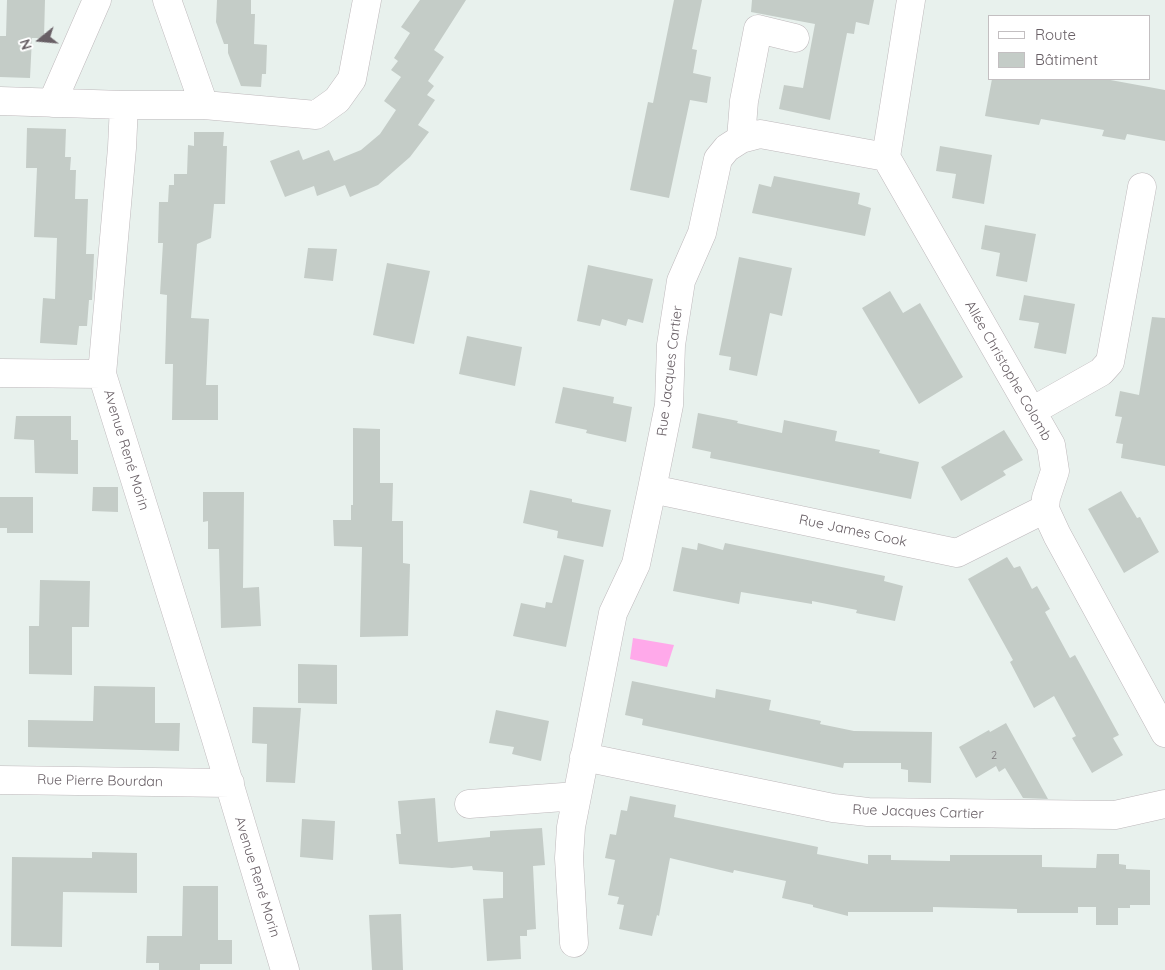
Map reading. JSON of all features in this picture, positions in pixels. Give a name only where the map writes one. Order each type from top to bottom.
[{"type":"street","points":[[52,103],[97,0]]},
{"type":"street","points":[[167,0],[204,106]]},
{"type":"street","points":[[0,101],[204,106],[316,115],[337,100],[352,79],[367,0]]},
{"type":"street","points":[[886,158],[912,0]]},
{"type":"street","points":[[741,139],[744,101],[758,29],[795,38]]},
{"type":"street","name":"Avenue René Morin","points":[[124,105],[122,148],[102,374],[230,783],[285,970]]},
{"type":"street","name":"Rue Jacques Cartier","points":[[574,943],[570,858],[571,827],[613,612],[636,564],[669,405],[671,345],[681,281],[702,233],[718,159],[727,148],[741,139],[760,134],[886,158]]},
{"type":"street","name":"Allée Christophe Colomb","points":[[886,158],[1051,445],[1055,471],[1046,498],[1045,509]]},
{"type":"street","points":[[1032,411],[1101,372],[1110,362],[1142,187]]},
{"type":"street","points":[[0,373],[102,374]]},
{"type":"street","name":"Rue James Cook","points":[[652,489],[958,553],[1045,509]]},
{"type":"street","points":[[1045,509],[1057,535],[1165,733]]},
{"type":"street","name":"Rue Jacques Cartier","points":[[584,757],[833,808],[868,812],[1115,815],[1165,804]]},
{"type":"street","name":"Rue Pierre Bourdan","points":[[0,780],[230,783]]},
{"type":"street","points":[[469,804],[577,796]]},
{"type":"shaded area","points":[[633,638],[674,645],[667,667],[630,659]]},
{"type":"building","points":[[7,0],[45,0],[44,38],[32,38],[30,78],[0,77],[0,36],[6,36]]},
{"type":"building","points":[[217,0],[251,0],[251,14],[255,14],[254,44],[267,45],[266,74],[262,74],[261,87],[241,86],[228,53],[228,44],[224,44],[216,22]]},
{"type":"building","points":[[420,0],[466,0],[434,50],[444,57],[428,81],[434,86],[427,95],[435,100],[418,125],[429,132],[410,157],[378,185],[350,197],[345,185],[317,196],[314,186],[285,197],[270,161],[299,150],[303,160],[329,150],[334,161],[361,150],[380,134],[396,110],[384,101],[401,77],[391,70],[398,61],[394,58],[410,33],[401,27]]},
{"type":"building","points":[[674,0],[702,0],[692,49],[697,50],[693,73],[711,77],[707,103],[690,100],[669,198],[630,190],[648,102],[653,103]]},
{"type":"building","points":[[752,0],[874,0],[869,25],[856,22],[854,34],[847,33],[830,120],[779,109],[784,85],[803,88],[815,24],[751,12]]},
{"type":"building","points":[[992,80],[1110,80],[1165,90],[1165,141],[1127,134],[1125,140],[1102,136],[1104,130],[1041,119],[1039,125],[985,116]]},
{"type":"building","points":[[27,128],[66,129],[65,157],[71,157],[70,170],[76,170],[75,199],[88,199],[86,254],[94,254],[92,300],[89,300],[87,326],[79,326],[77,345],[40,343],[43,298],[55,299],[57,238],[34,237],[37,168],[26,168]]},
{"type":"building","points":[[194,132],[224,132],[223,146],[227,146],[225,204],[214,204],[211,238],[197,244],[191,318],[209,319],[206,385],[218,385],[218,420],[172,420],[173,364],[165,364],[167,295],[160,294],[163,243],[158,243],[159,202],[168,202],[169,185],[174,185],[174,174],[187,174],[188,145],[194,146]]},
{"type":"building","points":[[940,146],[992,155],[984,204],[952,198],[956,174],[936,171]]},
{"type":"building","points":[[774,176],[860,193],[858,204],[871,208],[865,236],[752,213],[759,184],[771,187]]},
{"type":"building","points":[[985,225],[1036,234],[1027,282],[996,276],[1000,253],[981,249]]},
{"type":"building","points":[[308,248],[337,249],[333,281],[304,278]]},
{"type":"building","points":[[739,257],[792,268],[782,316],[770,313],[757,376],[729,370],[731,357],[719,355]]},
{"type":"building","points":[[387,263],[430,271],[414,344],[373,335]]},
{"type":"building","points":[[588,265],[653,279],[643,323],[628,319],[626,326],[602,319],[600,326],[577,321]]},
{"type":"building","points":[[890,291],[903,313],[920,303],[963,377],[919,404],[862,308]]},
{"type":"building","points":[[1024,295],[1075,304],[1066,354],[1034,348],[1039,323],[1019,320]]},
{"type":"building","points":[[1152,317],[1165,318],[1165,466],[1121,458],[1123,444],[1116,443],[1122,417],[1115,416],[1120,391],[1139,395]]},
{"type":"building","points":[[467,336],[522,347],[515,386],[459,374]]},
{"type":"building","points":[[563,387],[614,397],[613,403],[632,407],[626,442],[586,433],[587,430],[555,423]]},
{"type":"building","points":[[698,413],[782,433],[784,420],[837,431],[835,441],[880,450],[879,453],[919,462],[911,499],[710,458],[711,452],[692,448]]},
{"type":"building","points":[[16,416],[71,416],[71,440],[78,440],[78,474],[35,473],[34,440],[14,439]]},
{"type":"building","points":[[353,428],[380,429],[380,483],[393,483],[392,521],[403,521],[403,563],[410,564],[408,636],[360,637],[362,547],[334,546],[333,520],[351,520],[351,505],[353,505]]},
{"type":"building","points":[[1004,430],[1023,460],[1003,471],[1006,475],[961,501],[941,467]]},
{"type":"building","points":[[93,487],[118,487],[118,512],[92,511]]},
{"type":"building","points":[[530,490],[572,499],[572,502],[611,510],[603,547],[557,538],[558,531],[523,523]]},
{"type":"building","points":[[1121,491],[1137,518],[1140,517],[1159,552],[1124,573],[1088,509]]},
{"type":"building","points":[[203,492],[244,492],[243,588],[259,587],[261,626],[221,628],[219,549],[208,549],[208,521],[203,522]]},
{"type":"building","points":[[0,497],[33,497],[33,533],[7,533],[7,528],[0,528]]},
{"type":"building","points":[[698,543],[723,550],[725,543],[885,576],[884,581],[903,586],[895,621],[856,613],[857,610],[812,601],[812,604],[741,592],[739,604],[673,591],[682,547],[697,550]]},
{"type":"building","points":[[564,555],[584,560],[566,647],[513,636],[521,603],[545,608],[546,602],[552,603]]},
{"type":"building","points":[[1007,557],[1014,568],[1020,566],[1032,589],[1037,586],[1050,609],[1045,612],[1070,658],[1075,655],[1119,735],[1113,738],[1123,755],[1092,773],[1072,738],[1076,736],[1054,696],[1034,708],[1010,662],[1013,660],[968,579]]},
{"type":"building","points":[[40,580],[90,581],[89,627],[72,627],[72,675],[29,674],[29,626],[39,626]]},
{"type":"building","points":[[298,664],[337,665],[337,704],[298,703]]},
{"type":"building","points":[[632,681],[715,698],[716,689],[771,700],[769,710],[821,721],[820,724],[854,731],[932,732],[931,783],[908,782],[908,770],[901,769],[901,763],[844,763],[843,768],[642,725],[643,719],[625,715]]},
{"type":"building","points":[[94,686],[155,687],[155,723],[180,723],[179,751],[28,747],[28,720],[93,721]]},
{"type":"building","points":[[253,707],[301,708],[295,783],[266,782],[267,744],[252,743]]},
{"type":"building","points":[[496,710],[549,721],[541,761],[512,754],[514,747],[489,743]]},
{"type":"building","points":[[1006,723],[1048,799],[1023,798],[1005,768],[999,772],[996,766],[976,778],[959,747]]},
{"type":"building","points":[[630,796],[676,805],[674,817],[818,847],[817,854],[868,864],[868,855],[891,855],[891,860],[950,861],[950,855],[1042,855],[1042,867],[1096,868],[1097,854],[1119,854],[1119,864],[1126,865],[1126,869],[1150,870],[1150,905],[1130,905],[1130,908],[1118,908],[1118,925],[1096,925],[1096,907],[1078,907],[1078,913],[1017,913],[1017,909],[933,907],[933,912],[848,912],[848,916],[782,898],[786,881],[734,870],[733,873],[670,858],[659,916],[657,915],[652,936],[619,929],[624,905],[617,904],[619,897],[608,895],[615,860],[605,858],[610,834],[616,835],[621,810],[627,811]]},
{"type":"building","points":[[435,798],[438,842],[490,837],[490,831],[542,828],[545,865],[533,866],[536,929],[527,930],[527,936],[520,936],[521,959],[487,961],[483,899],[503,898],[503,872],[473,870],[472,866],[452,868],[399,864],[396,834],[401,834],[398,801]]},
{"type":"building","points":[[302,819],[335,821],[333,860],[300,857]]},
{"type":"building","points":[[92,852],[137,853],[137,893],[63,892],[62,947],[11,946],[12,857],[92,858]]},
{"type":"building","points":[[183,886],[218,886],[218,940],[232,940],[232,964],[200,964],[200,970],[159,970],[159,963],[146,963],[147,936],[182,936]]},
{"type":"building","points":[[401,914],[403,970],[372,970],[369,915]]}]
